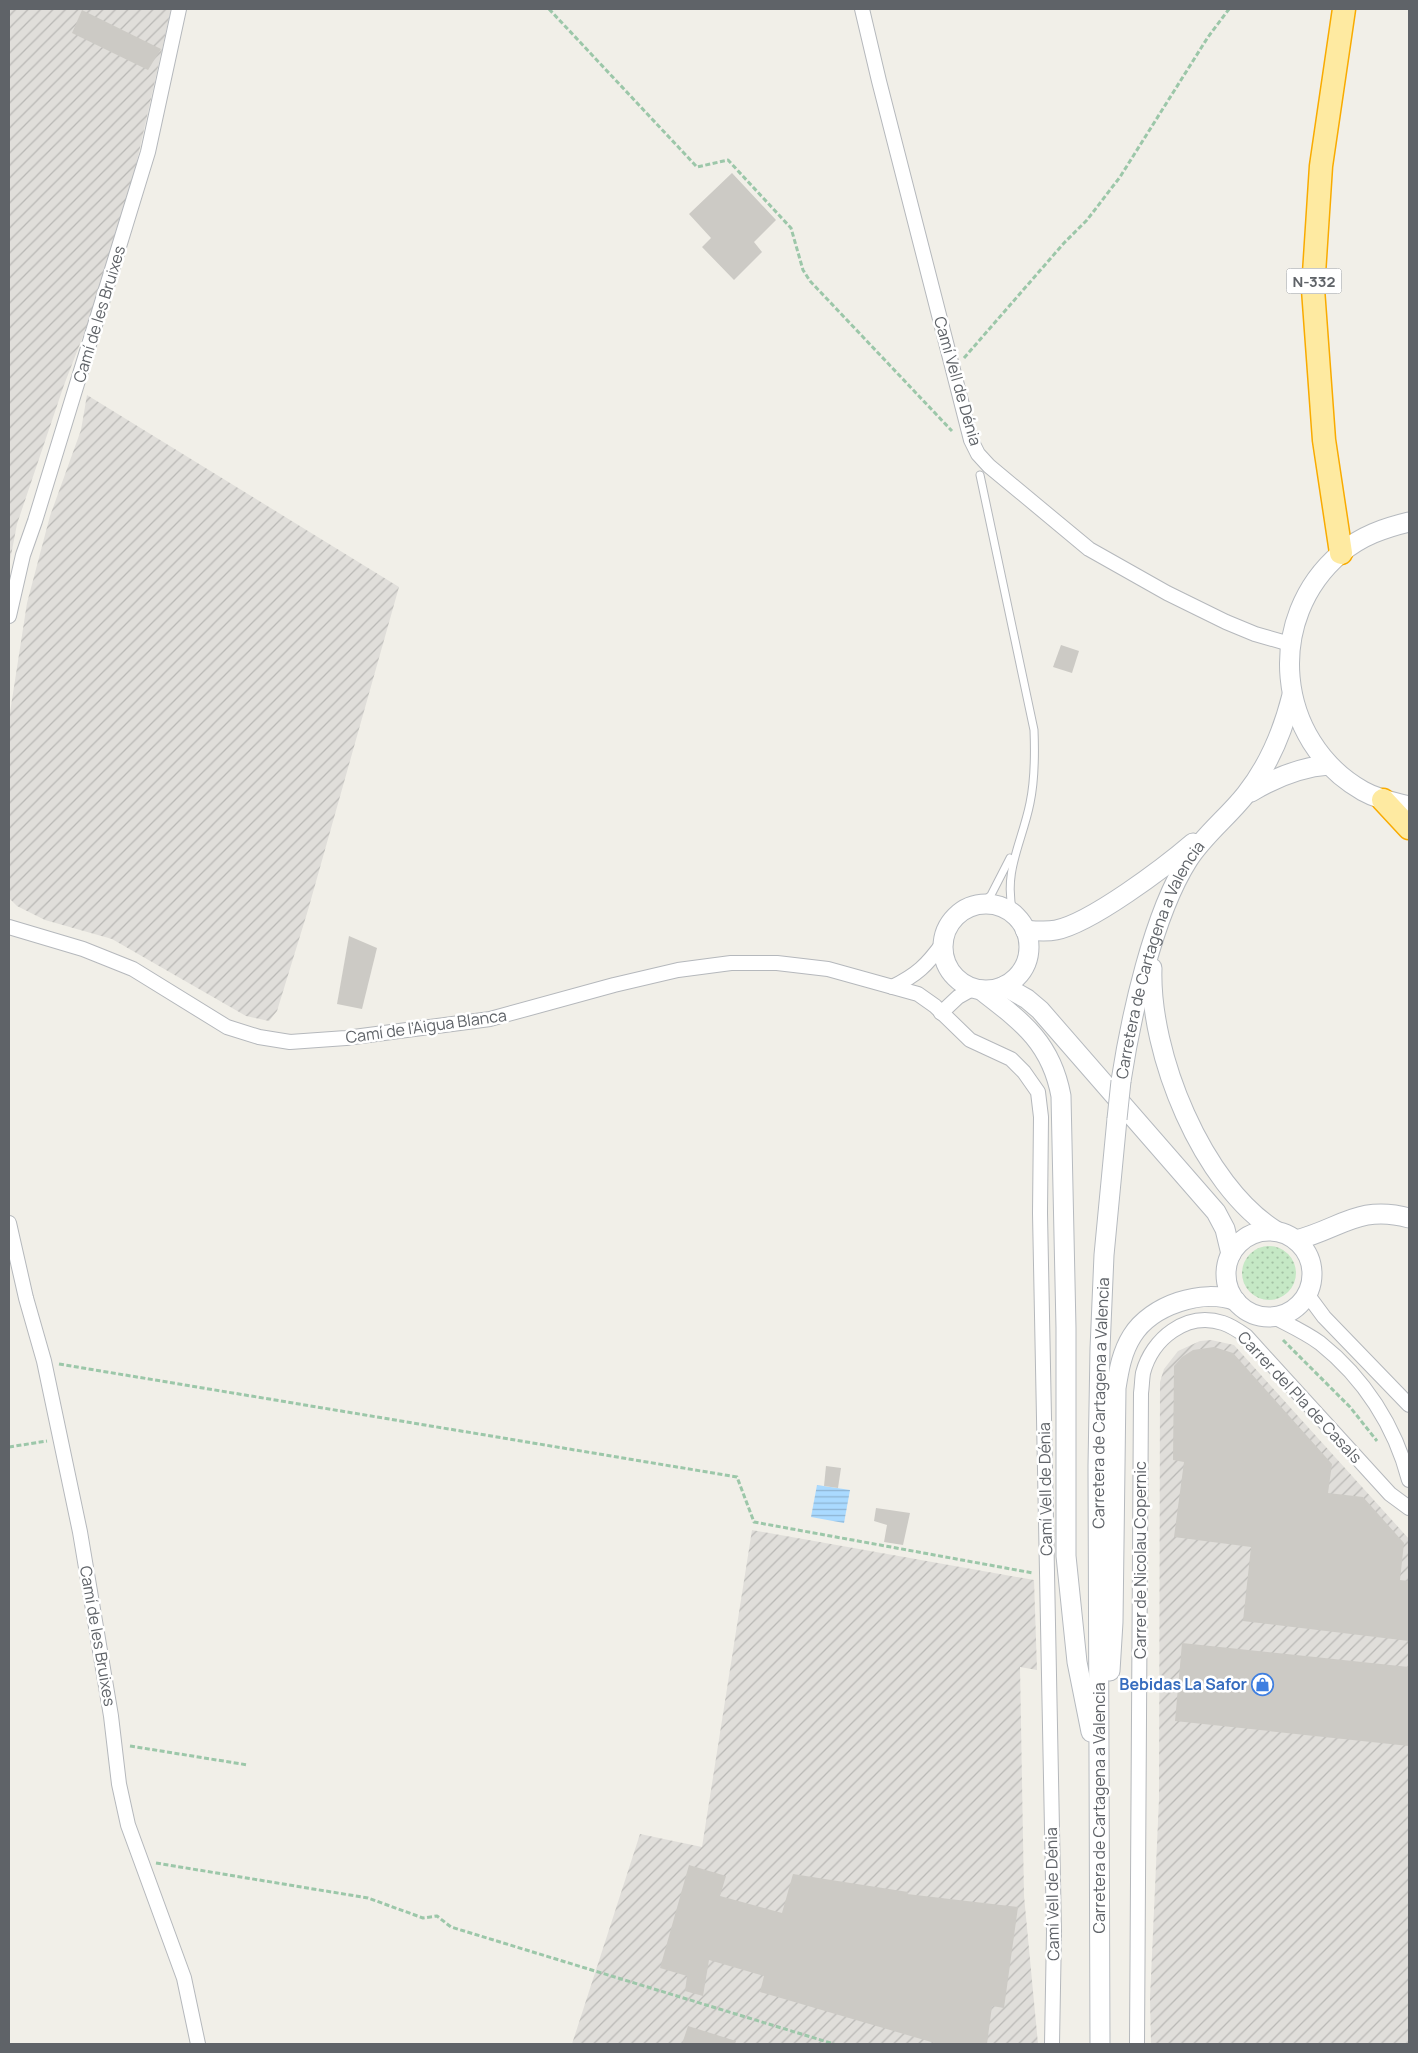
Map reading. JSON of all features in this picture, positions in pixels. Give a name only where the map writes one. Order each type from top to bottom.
[{"type":"highway","name":"N-332","points":[[1341,553],[1324,440],[1313,289],[1321,166],[1344,9]]},
{"type":"highway","points":[[1383,800],[1409,828]]},
{"type":"main road","points":[[1409,522],[1387,527],[1363,538],[1341,553],[1316,579],[1299,610],[1290,644],[1289,670],[1292,695],[1306,733],[1329,765],[1345,780],[1363,791],[1383,800],[1409,806]]},
{"type":"main road","name":"Carretera de Cartagena a Valencia","points":[[1100,2044],[1098,1466],[1100,1349],[1104,1255],[1121,1081],[1131,1026],[1153,944],[1172,891],[1188,860],[1221,820],[1245,795],[1263,770],[1285,721],[1292,695]]},
{"type":"main road","name":"Carretera de Cartagena a Valencia","points":[[1245,795],[1269,781],[1292,771],[1312,766],[1329,765]]},
{"type":"main road","points":[[1026,930],[1046,932],[1058,930],[1094,912],[1181,854],[1221,820]]},
{"type":"main road","points":[[977,989],[993,989],[1004,986],[1012,981],[1023,969],[1029,950],[1026,930],[1013,913],[992,904],[981,904],[963,911],[955,917],[949,925],[943,944],[944,955],[954,976],[1012,1012],[1040,1043],[1053,1067],[1061,1096],[1066,1328],[1066,1556],[1077,1662],[1100,1767]]},
{"type":"main road","points":[[1153,944],[1152,979],[1156,1024],[1166,1063],[1182,1107],[1200,1144],[1223,1178],[1247,1207],[1265,1224],[1296,1240],[1308,1256],[1311,1266]]},
{"type":"main road","points":[[1023,969],[1040,1010]]},
{"type":"main road","points":[[1004,986],[1027,999],[1040,1010],[1216,1212],[1226,1228],[1231,1254]]},
{"type":"main road","points":[[1216,1212],[1235,1225],[1257,1233]]},
{"type":"main road","points":[[1296,1240],[1309,1237],[1348,1219],[1372,1213],[1390,1213],[1409,1218]]},
{"type":"main road","points":[[1100,1767],[1111,1667],[1116,1388],[1121,1359],[1133,1335],[1144,1322],[1162,1310],[1203,1295],[1218,1295],[1236,1301],[1251,1313],[1267,1316],[1293,1310],[1307,1294],[1311,1285],[1311,1266],[1315,1250],[1323,1237],[1335,1226]]},
{"type":"main road","points":[[1236,1301],[1226,1275],[1231,1254],[1240,1242],[1257,1233],[1276,1231]]},
{"type":"street","name":"Camí de les Bruixes","points":[[9,616],[22,555],[35,521],[148,152],[179,9]]},
{"type":"street","name":"Camí Vell de Dénia","points":[[862,9],[953,371],[975,448],[989,466],[1089,549],[1167,593],[1226,622],[1255,634],[1290,644]]},
{"type":"street","name":"Camí de l’Aigua Blanca","points":[[9,927],[83,949],[134,969],[227,1027],[259,1037],[290,1042],[346,1038],[490,1019],[643,978],[678,970],[731,963],[778,963],[828,968],[918,994]]},
{"type":"street","points":[[918,994],[920,980],[927,965],[943,944]]},
{"type":"street","points":[[892,987],[910,978],[927,965]]},
{"type":"street","points":[[942,1013],[958,997],[977,989]]},
{"type":"street","name":"Camí Vell de Dénia","points":[[918,994],[942,1013],[970,1040],[1011,1059],[1032,1082],[1038,1092],[1041,1117],[1040,1213],[1054,1932],[1052,2044]]},
{"type":"street","name":"Camí de les Bruixes","points":[[9,1224],[26,1298],[44,1361],[93,1605],[122,1803],[184,1978],[198,2044]]},
{"type":"street","points":[[1307,1294],[1324,1317],[1409,1405]]},
{"type":"street","points":[[1267,1316],[1302,1331],[1320,1343],[1368,1392],[1389,1425],[1409,1480]]},
{"type":"street","name":"Carrer del Pla de Casals","points":[[1176,1327],[1191,1321],[1215,1321],[1233,1327],[1246,1336],[1390,1494],[1409,1508]]},
{"type":"street","name":"Carrer de Nicolau Copernic","points":[[1136,2044],[1141,1393],[1143,1374],[1150,1356],[1161,1340],[1176,1327]]},
{"type":"lane","points":[[980,475],[1034,730],[1035,769],[1030,804],[1010,870],[1009,889],[1013,913]]},
{"type":"lane","points":[[981,904],[990,895],[1016,847]]},
{"type":"path","points":[[549,9],[697,167],[728,160],[791,228],[803,270],[810,281],[963,443],[975,448]]},
{"type":"path","points":[[953,371],[1106,196],[1135,154],[1208,37],[1229,9]]},
{"type":"path","points":[[1267,1316],[1350,1407],[1381,1446]]},
{"type":"path","points":[[44,1361],[737,1477],[754,1522],[1046,1575]]},
{"type":"path","points":[[9,1447],[60,1439]]},
{"type":"path","points":[[114,1744],[248,1765]]},
{"type":"path","points":[[141,1860],[368,1898],[423,1918],[437,1916],[451,1927],[834,2044]]},
{"type":"shaded area","points":[[9,9],[171,9],[135,170],[95,305],[64,385],[17,524],[9,566]]},
{"type":"shaded area","points":[[87,395],[399,587],[308,910],[277,1011],[269,1021],[246,1016],[112,939],[45,920],[17,906],[9,898],[9,719],[27,603],[50,516],[81,430]]},
{"type":"shaded area","points":[[1211,1340],[1234,1345],[1409,1539],[1409,2044],[1151,2044],[1150,1999],[1159,1799],[1160,1382],[1164,1369],[1178,1351],[1200,1341]]},
{"type":"shaded area","points":[[752,1530],[1034,1580],[1037,1670],[1020,1667],[1024,1896],[1038,2044],[572,2044],[640,1834],[702,1847]]},
{"type":"green space","points":[[1269,1246],[1279,1248],[1288,1254],[1294,1263],[1296,1273],[1294,1283],[1288,1292],[1279,1298],[1269,1300],[1259,1298],[1250,1292],[1244,1283],[1242,1273],[1244,1263],[1250,1254],[1259,1248]]},
{"type":"water","points":[[817,1485],[850,1490],[844,1523],[811,1517]]},
{"type":"building","points":[[82,10],[161,49],[148,70],[72,33]]},
{"type":"building","points":[[732,173],[776,220],[754,242],[762,252],[734,280],[702,247],[711,238],[689,214]]},
{"type":"building","points":[[1061,645],[1079,651],[1072,673],[1053,667]]},
{"type":"building","points":[[349,936],[377,948],[362,1009],[337,1004]]},
{"type":"building","points":[[1214,1347],[1233,1353],[1332,1464],[1328,1493],[1363,1497],[1404,1543],[1400,1580],[1409,1581],[1409,1641],[1243,1621],[1251,1547],[1174,1537],[1184,1462],[1173,1460],[1174,1366],[1182,1357],[1193,1350]]},
{"type":"building","points":[[826,1466],[841,1468],[838,1488],[824,1486]]},
{"type":"building","points":[[876,1508],[910,1513],[903,1545],[884,1542],[887,1525],[874,1521]]},
{"type":"building","points":[[1182,1643],[1409,1667],[1409,1746],[1175,1721]]},
{"type":"building","points":[[689,1865],[726,1876],[720,1896],[782,1913],[793,1874],[908,1892],[907,1894],[1018,1907],[1004,2008],[992,2006],[987,2044],[938,2044],[760,1992],[764,1976],[709,1960],[703,1996],[685,1991],[687,1976],[660,1968]]},
{"type":"building","points":[[688,2026],[736,2041],[735,2044],[682,2044]]},
{"type":"place","name":"Bebidas La Safor","points":[[1263,1684]]}]
